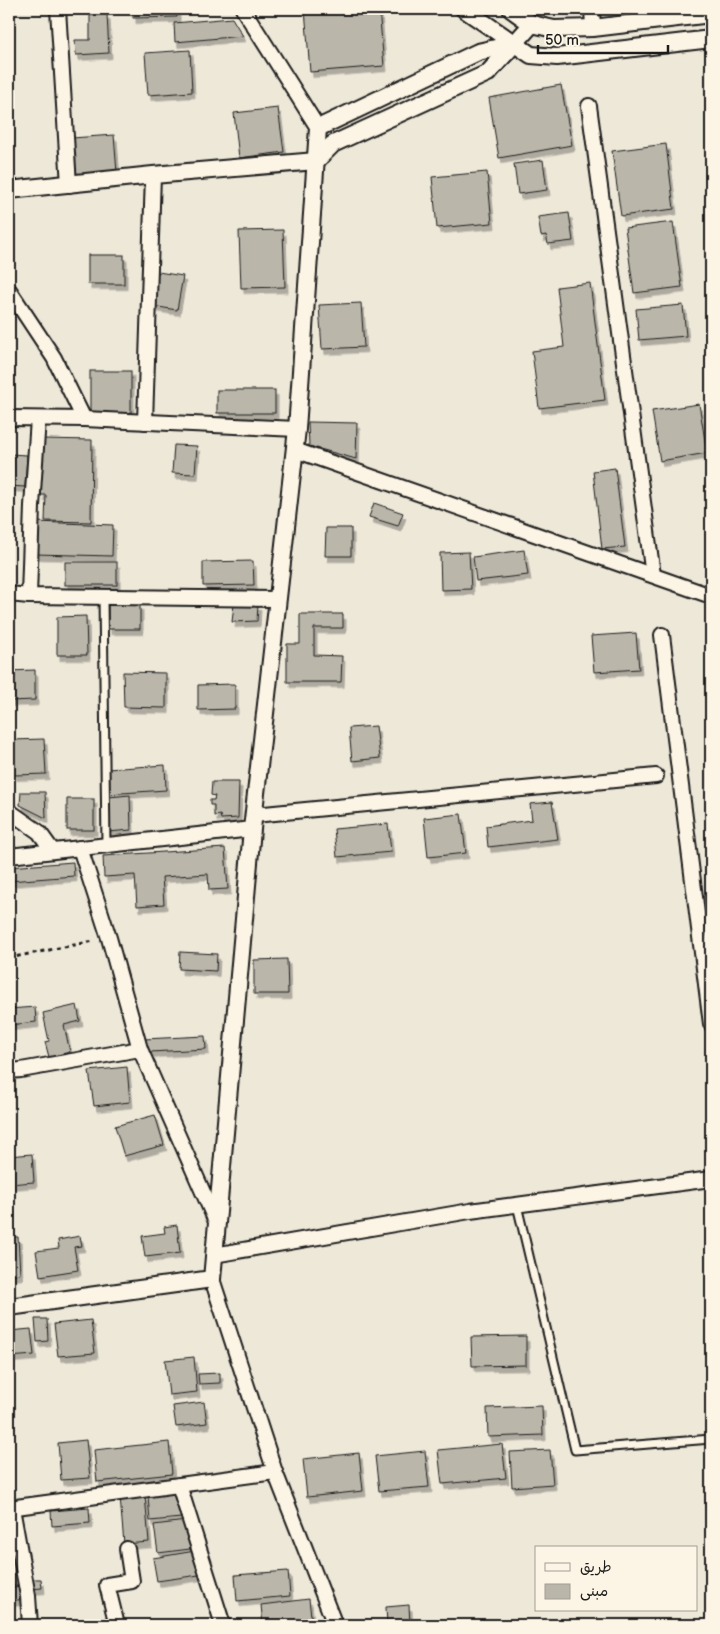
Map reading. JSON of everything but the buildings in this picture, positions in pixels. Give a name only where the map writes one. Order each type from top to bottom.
[{"type":"street","points":[[58,9],[69,185]]},
{"type":"street","points":[[243,9],[318,128],[297,429],[253,822],[212,1279],[275,1472],[335,1625]]},
{"type":"street","points":[[464,9],[531,55],[557,58],[711,39]]},
{"type":"street","points":[[511,9],[532,24],[554,29],[593,28],[711,14]]},
{"type":"street","points":[[592,9],[593,28]]},
{"type":"street","points":[[9,190],[316,161],[333,144],[488,73],[532,24]]},
{"type":"street","points":[[318,128],[478,52],[513,44]]},
{"type":"street","points":[[589,106],[653,575]]},
{"type":"street","points":[[145,422],[153,175]]},
{"type":"street","points":[[9,290],[54,358],[84,419]]},
{"type":"street","points":[[9,418],[84,419],[297,429]]},
{"type":"street","points":[[29,596],[32,506],[38,419]]},
{"type":"street","points":[[295,450],[711,596]]},
{"type":"street","points":[[9,594],[29,596],[278,598]]},
{"type":"street","points":[[662,635],[711,1024]]},
{"type":"street","points":[[9,856],[106,845],[253,822],[656,776]]},
{"type":"street","points":[[9,811],[39,832],[52,850]]},
{"type":"street","points":[[80,848],[110,938],[140,1049],[217,1224]]},
{"type":"street","points":[[9,1071],[140,1049]]},
{"type":"street","points":[[214,1255],[460,1213],[711,1179]]},
{"type":"street","points":[[9,1307],[212,1279]]},
{"type":"street","points":[[30,1625],[28,1596],[10,1508],[275,1472]]},
{"type":"street","points":[[179,1485],[223,1625]]},
{"type":"street","points":[[117,1625],[107,1585],[132,1581],[127,1549]]},
{"type":"lane","points":[[103,596],[106,845]]},
{"type":"lane","points":[[517,1205],[575,1450],[711,1438]]},
{"type":"path","points":[[9,958],[110,938]]}]
